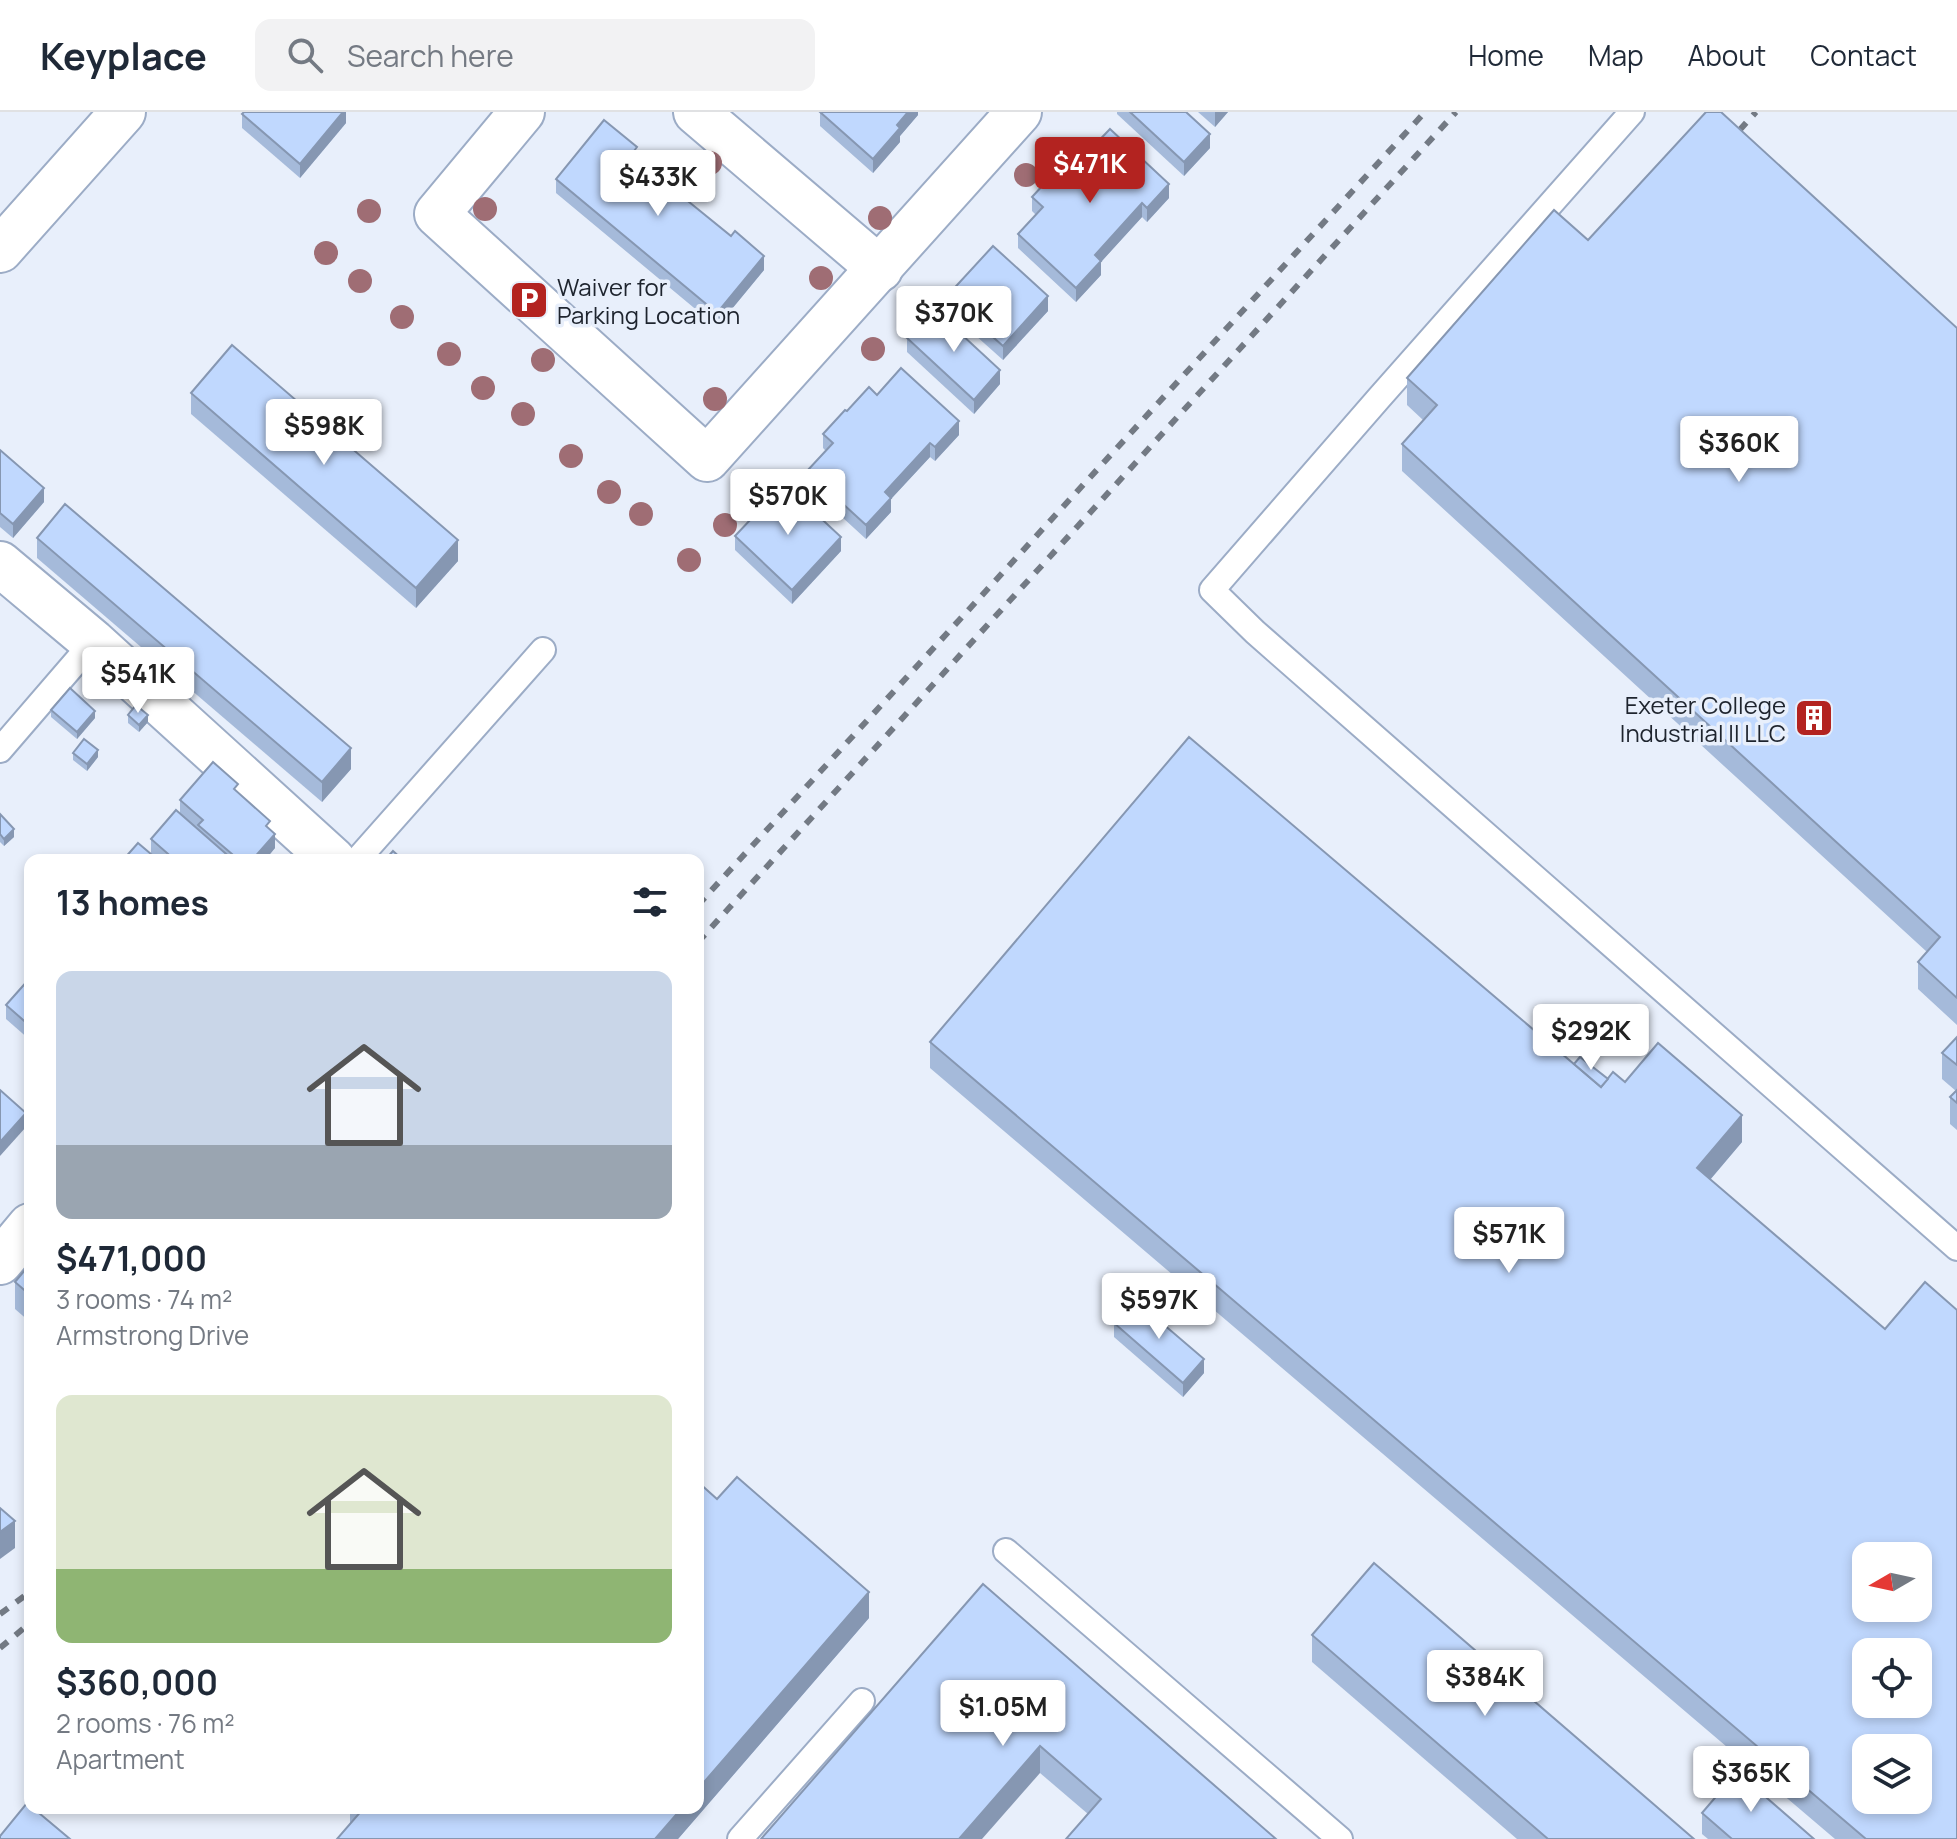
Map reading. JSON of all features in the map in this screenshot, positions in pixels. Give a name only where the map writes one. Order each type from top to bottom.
[{"type":"street","points":[[0,250],[123,112]]},
{"type":"street","points":[[522,112],[437,214],[707,459],[1019,112]]},
{"type":"street","points":[[696,112],[880,269]]},
{"type":"street","points":[[0,564],[334,854]]},
{"type":"street","points":[[0,1262],[24,1233]]},
{"type":"lane","points":[[1632,112],[1212,590],[1255,632],[1957,1248]]},
{"type":"lane","points":[[0,750],[93,642]]},
{"type":"lane","points":[[343,854],[543,650]]},
{"type":"lane","points":[[1006,1551],[1340,1839]]},
{"type":"lane","points":[[740,1839],[862,1701]]},
{"type":"building","points":[[343,112],[300,164],[242,114]]},
{"type":"building","points":[[820,112],[908,112],[897,125],[900,128],[873,159]]},
{"type":"building","points":[[1130,112],[1186,112],[1210,134],[1184,162]]},
{"type":"building","name":"Exeter College Industrial II LLC","points":[[1706,112],[1721,112],[1957,328],[1957,998],[1918,962],[1940,937],[1402,444],[1437,405],[1407,378],[1554,210],[1588,240]]},
{"type":"building","points":[[604,120],[637,147],[634,151],[660,173],[657,176],[731,236],[735,231],[764,256],[717,313],[556,179]]},
{"type":"building","points":[[1110,129],[1169,184],[1147,208],[1142,203],[1095,255],[1101,261],[1076,288],[1018,234],[1043,207],[1032,197],[1079,146],[1087,153]]},
{"type":"building","points":[[993,246],[1048,296],[1003,346],[947,296]]},
{"type":"building","points":[[934,309],[1000,370],[974,400],[907,338]]},
{"type":"building","points":[[232,345],[458,540],[416,588],[191,393]]},
{"type":"building","points":[[901,368],[959,421],[935,447],[930,443],[885,492],[891,498],[866,525],[807,471],[833,443],[823,434],[869,387],[877,395]]},
{"type":"building","points":[[0,450],[44,488],[13,524],[0,513]]},
{"type":"building","points":[[784,484],[841,537],[792,590],[735,536]]},
{"type":"building","points":[[65,504],[351,748],[322,782],[37,538]]},
{"type":"building","points":[[70,688],[95,711],[77,732],[51,710]]},
{"type":"building","points":[[136,705],[148,715],[139,725],[128,715]]},
{"type":"building","points":[[1189,737],[1601,1087],[1613,1072],[1625,1082],[1658,1043],[1742,1115],[1697,1168],[1885,1329],[1925,1282],[1957,1310],[1957,1839],[1866,1839],[930,1042]]},
{"type":"building","points":[[84,739],[98,750],[87,764],[73,753]]},
{"type":"building","points":[[213,762],[238,784],[234,789],[270,821],[266,826],[275,834],[257,854],[232,854],[198,825],[203,820],[180,800]]},
{"type":"building","points":[[176,810],[226,854],[168,854],[151,839]]},
{"type":"building","points":[[0,814],[14,829],[4,839],[0,834]]},
{"type":"building","points":[[138,843],[151,854],[128,854]]},
{"type":"building","points":[[24,985],[24,1021],[6,1005]]},
{"type":"building","points":[[1957,1037],[1957,1065],[1942,1053]]},
{"type":"building","points":[[1580,1057],[1608,1079],[1601,1087],[1574,1064]]},
{"type":"building","points":[[0,1090],[24,1111],[24,1115],[0,1142]]},
{"type":"building","points":[[1957,1090],[1957,1103],[1950,1097]]},
{"type":"building","points":[[24,1271],[24,1290],[15,1282]]},
{"type":"building","points":[[1135,1300],[1204,1359],[1183,1383],[1114,1323]]},
{"type":"building","points":[[737,1477],[869,1592],[704,1782],[704,1487],[717,1499]]},
{"type":"building","points":[[0,1508],[15,1521],[0,1532]]},
{"type":"building","points":[[1374,1563],[1694,1839],[1548,1839],[1312,1635]]},
{"type":"building","points":[[983,1584],[1276,1839],[1066,1839],[1101,1799],[1040,1746],[959,1839],[761,1839]]},
{"type":"building","points":[[1737,1772],[1814,1839],[1732,1839],[1702,1813]]},
{"type":"building","points":[[24,1807],[24,1814],[40,1814],[70,1839],[0,1839]]},
{"type":"building","points":[[359,1814],[677,1814],[655,1839],[337,1839]]},
{"type":"railway","points":[[704,898],[1425,112]]},
{"type":"railway","points":[[704,935],[1456,112]]},
{"type":"railway","points":[[1726,145],[1756,112]]},
{"type":"railway","points":[[0,1614],[24,1596]]},
{"type":"railway","points":[[0,1648],[24,1628]]},
{"type":"place","name":"Waiver for Parking Location","points":[[529,300]]},
{"type":"place","name":"Exeter College Industrial II LLC","points":[[1814,718]]}]
